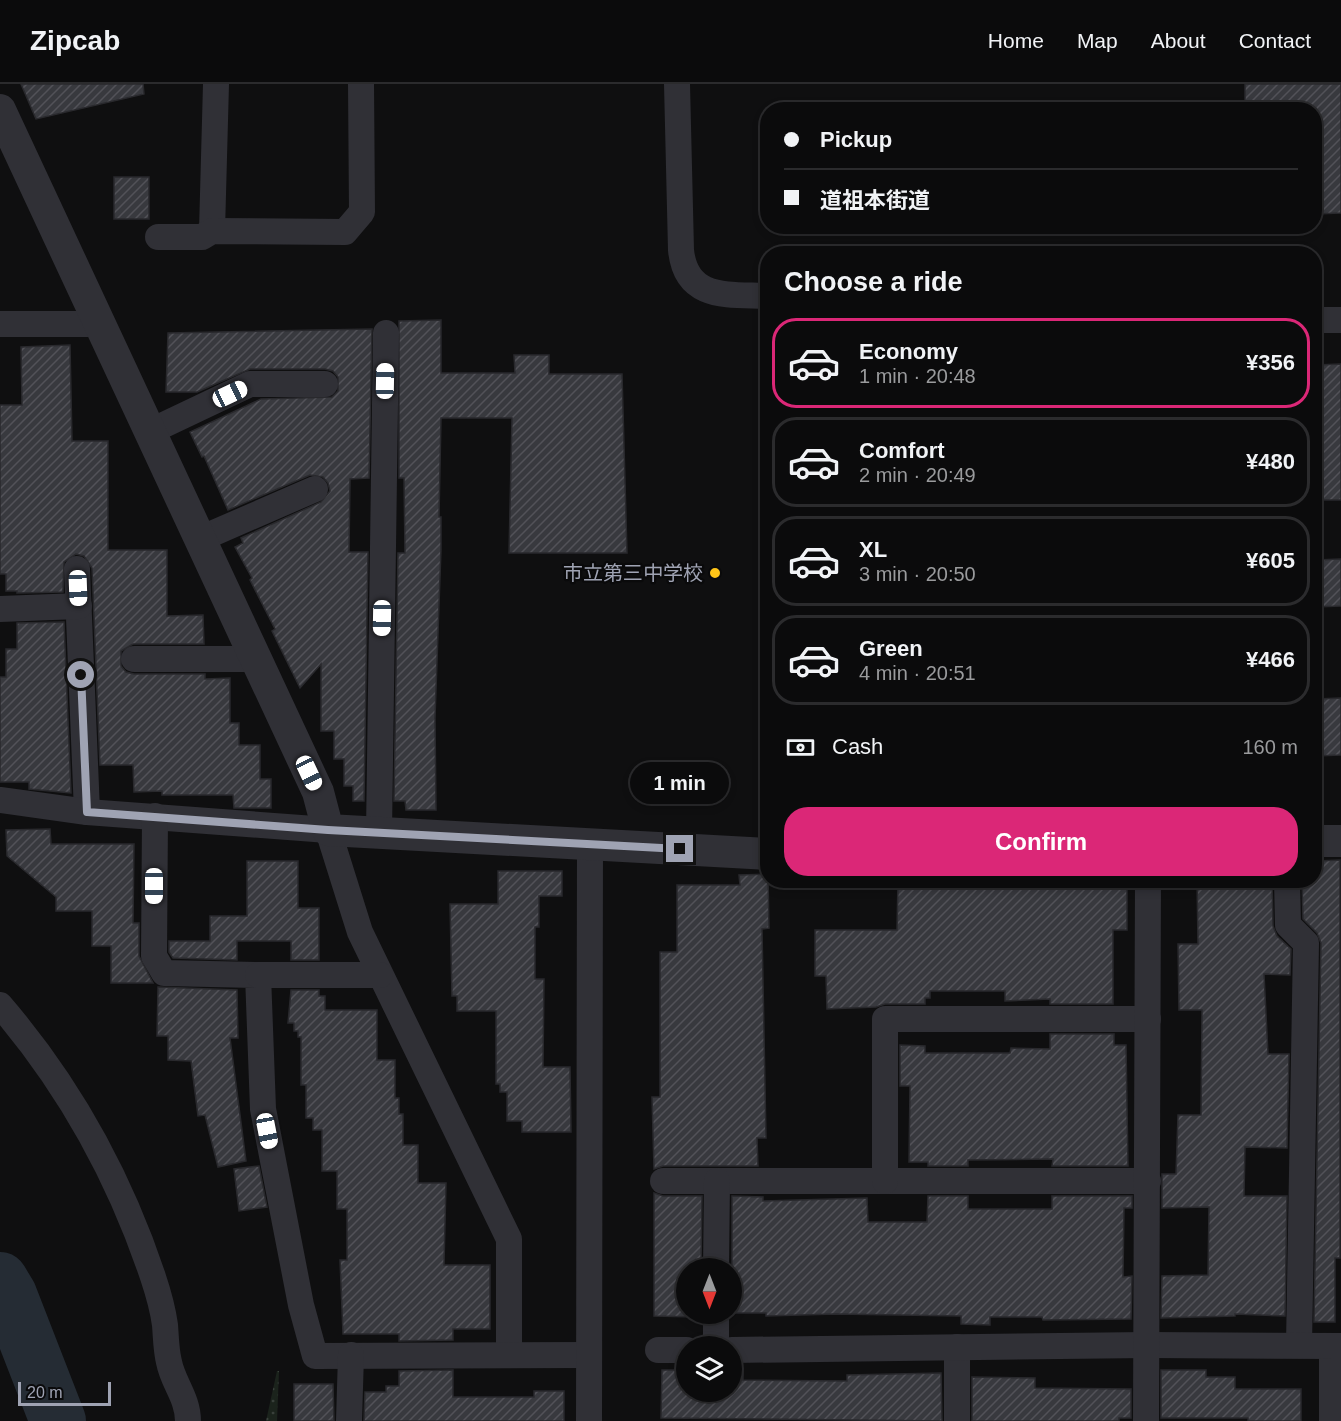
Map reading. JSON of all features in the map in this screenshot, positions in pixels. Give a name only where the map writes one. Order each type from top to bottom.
[{"type":"street","points":[[212,231],[216,84]]},
{"type":"street","points":[[158,237],[202,237],[212,231],[345,232],[363,212],[361,84]]},
{"type":"street","points":[[678,84],[681,250],[684,267],[694,282],[709,291],[760,295]]},
{"type":"street","points":[[0,110],[97,324],[318,792],[360,932],[509,1239],[509,1355]]},
{"type":"street","points":[[1322,320],[1341,320]]},
{"type":"street","points":[[0,324],[97,324]]},
{"type":"street","points":[[379,832],[386,333]]},
{"type":"street","points":[[149,432],[250,384],[325,384]]},
{"type":"street","points":[[200,539],[315,489]]},
{"type":"street","points":[[77,569],[87,812]]},
{"type":"street","points":[[0,609],[79,606]]},
{"type":"street","points":[[134,659],[256,659]]},
{"type":"street","points":[[0,800],[87,812],[328,830],[760,854]]},
{"type":"street","points":[[155,816],[154,956],[164,974],[380,975]]},
{"type":"street","points":[[1322,841],[1341,841]]},
{"type":"street","points":[[589,1421],[590,845]]},
{"type":"street","points":[[1146,1421],[1148,888]]},
{"type":"street","points":[[1287,888],[1288,925],[1306,944],[1299,1345]]},
{"type":"street","points":[[258,975],[263,1109],[302,1305],[315,1356],[589,1355]]},
{"type":"street","points":[[0,1005],[42,1060],[82,1120],[113,1177],[153,1278],[164,1322],[169,1363],[188,1405],[189,1421]]},
{"type":"street","points":[[885,1180],[885,1019],[1148,1019]]},
{"type":"street","points":[[663,1181],[1148,1180]]},
{"type":"street","points":[[716,1258],[717,1181]]},
{"type":"street","points":[[742,1350],[1147,1345],[1336,1346],[1332,1421]]},
{"type":"street","points":[[957,1347],[957,1421]]},
{"type":"street","points":[[658,1350],[676,1350]]},
{"type":"street","points":[[349,1421],[351,1355]]},
{"type":"shaded area","points":[[277,1371],[279,1371],[277,1421],[266,1421]]},
{"type":"building","points":[[21,84],[143,84],[144,94],[36,119]]},
{"type":"building","points":[[1245,84],[1341,84],[1341,213],[1322,214],[1322,102],[1245,102]]},
{"type":"building","points":[[114,177],[149,177],[149,219],[114,219]]},
{"type":"building","points":[[441,320],[441,373],[515,373],[514,355],[549,355],[549,374],[622,374],[627,553],[509,553],[512,418],[441,418],[439,517],[441,517],[441,549],[435,718],[436,810],[406,810],[405,801],[394,801],[398,553],[405,553],[404,478],[399,478],[399,321]]},
{"type":"building","points":[[372,329],[369,478],[350,479],[349,552],[368,552],[364,801],[353,801],[353,786],[344,786],[344,759],[334,759],[334,731],[321,731],[321,664],[300,688],[272,631],[275,629],[250,580],[252,578],[235,547],[243,543],[241,538],[321,502],[330,491],[328,483],[323,477],[310,475],[228,510],[204,456],[202,457],[190,432],[261,399],[332,397],[338,391],[338,377],[333,371],[325,369],[250,369],[197,392],[166,392],[168,333]]},
{"type":"building","points":[[70,345],[72,441],[108,441],[108,550],[167,550],[167,616],[203,615],[204,644],[133,644],[121,651],[121,666],[126,672],[134,674],[205,674],[205,679],[230,678],[230,723],[239,723],[239,745],[260,745],[260,779],[271,779],[271,808],[234,808],[233,795],[162,795],[162,791],[134,792],[133,765],[100,765],[92,568],[84,556],[76,554],[64,562],[63,592],[17,593],[17,591],[6,591],[6,574],[0,574],[0,405],[22,405],[21,347]]},
{"type":"building","points":[[1341,364],[1341,500],[1322,500],[1322,365]]},
{"type":"building","points":[[1341,559],[1341,606],[1322,607],[1322,560]]},
{"type":"building","points":[[64,622],[71,793],[29,789],[29,782],[0,782],[0,677],[6,677],[6,649],[17,649],[17,623]]},
{"type":"building","points":[[1341,698],[1341,755],[1322,756],[1322,699]]},
{"type":"building","points":[[50,829],[51,844],[134,844],[133,923],[139,923],[139,956],[153,983],[111,983],[111,946],[92,946],[92,911],[56,911],[56,897],[7,856],[6,830]]},
{"type":"building","points":[[1340,860],[1340,1258],[1335,1258],[1335,1322],[1314,1322],[1321,943],[1317,933],[1303,919],[1302,888],[1322,888],[1322,861]]},
{"type":"building","points":[[247,861],[298,861],[298,908],[319,908],[319,960],[291,960],[291,941],[237,941],[237,960],[173,958],[169,952],[169,941],[210,941],[210,916],[247,916]]},
{"type":"building","points":[[498,871],[562,871],[562,896],[539,896],[539,927],[535,927],[535,979],[544,979],[543,1067],[570,1067],[571,1132],[522,1132],[522,1121],[507,1121],[507,1092],[500,1092],[500,1084],[496,1084],[496,1011],[457,1011],[457,996],[452,996],[450,904],[498,904]]},
{"type":"building","points":[[760,874],[760,888],[768,888],[769,928],[762,929],[766,1138],[757,1138],[758,1166],[663,1166],[654,1169],[652,1097],[660,1097],[660,952],[677,952],[677,885],[740,885],[739,875]]},
{"type":"building","points":[[898,888],[1127,888],[1127,930],[1113,930],[1113,1004],[1050,1004],[1050,999],[1005,1001],[1005,991],[930,991],[930,998],[925,998],[925,1004],[885,1004],[876,1007],[827,1009],[826,976],[815,976],[815,930],[897,930]]},
{"type":"building","points":[[1197,888],[1272,888],[1273,926],[1277,936],[1291,949],[1290,975],[1264,974],[1268,1054],[1289,1054],[1287,1148],[1245,1147],[1244,1196],[1287,1196],[1285,1316],[1235,1314],[1235,1316],[1161,1318],[1162,1276],[1208,1275],[1209,1207],[1162,1208],[1162,1174],[1176,1174],[1178,1115],[1201,1115],[1202,1010],[1179,1010],[1178,944],[1198,944]]},
{"type":"building","points":[[158,987],[237,990],[238,1038],[230,1038],[246,1161],[218,1167],[205,1115],[198,1116],[191,1061],[168,1060],[168,1036],[157,1036]]},
{"type":"building","points":[[291,990],[319,990],[319,996],[325,996],[325,1010],[377,1010],[377,1060],[395,1060],[395,1098],[399,1098],[399,1114],[403,1114],[403,1145],[418,1145],[418,1183],[446,1183],[444,1265],[490,1265],[490,1329],[453,1329],[453,1340],[399,1341],[399,1334],[343,1334],[340,1260],[347,1260],[347,1209],[337,1209],[337,1171],[322,1171],[322,1130],[313,1130],[313,1118],[306,1118],[306,1085],[301,1085],[301,1037],[298,1037],[298,1031],[294,1031],[294,1023],[288,1023]]},
{"type":"building","points":[[1050,1034],[1114,1034],[1114,1045],[1126,1045],[1128,1166],[1052,1166],[1053,1159],[968,1160],[968,1166],[928,1166],[928,1162],[909,1162],[910,1086],[900,1086],[900,1045],[925,1046],[925,1053],[1010,1053],[1011,1048],[1050,1049]]},
{"type":"building","points":[[259,1166],[267,1207],[239,1211],[234,1169]]},
{"type":"building","points":[[654,1193],[663,1196],[702,1196],[701,1258],[676,1258],[676,1317],[654,1316]]},
{"type":"building","points":[[732,1196],[763,1197],[763,1201],[867,1198],[868,1222],[927,1222],[928,1196],[968,1196],[968,1209],[1052,1209],[1052,1196],[1132,1196],[1132,1208],[1124,1208],[1123,1277],[1132,1276],[1131,1319],[1043,1320],[1042,1317],[990,1317],[990,1325],[961,1324],[961,1316],[836,1314],[766,1316],[766,1313],[742,1313],[742,1258],[732,1258]]},
{"type":"building","points":[[453,1370],[453,1397],[534,1397],[534,1391],[564,1391],[564,1421],[364,1421],[365,1392],[386,1392],[386,1386],[399,1386],[399,1371]]},
{"type":"building","points":[[662,1370],[676,1370],[676,1402],[742,1402],[742,1371],[743,1380],[847,1381],[847,1375],[941,1373],[942,1421],[661,1418]]},
{"type":"building","points":[[1161,1370],[1206,1370],[1206,1377],[1235,1377],[1235,1389],[1301,1389],[1301,1421],[1248,1421],[1248,1418],[1161,1418]]},
{"type":"building","points":[[972,1377],[1035,1378],[1035,1388],[1131,1389],[1131,1418],[1119,1418],[1119,1421],[972,1421]]},
{"type":"building","points":[[294,1384],[333,1384],[334,1421],[294,1421]]},
{"type":"waterway","points":[[0,1280],[9,1295],[58,1421]]},
{"type":"place","name":"市立第三中学校","points":[[715,573]]},
{"type":"route","points":[[81,675],[87,812],[328,830],[680,849]]}]
